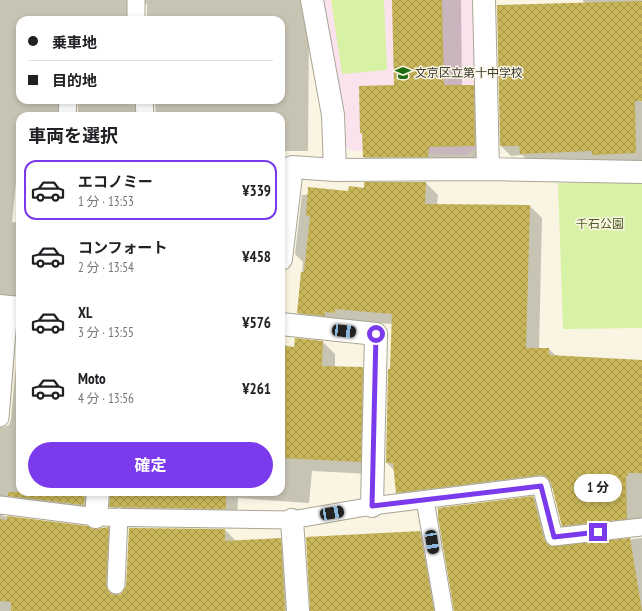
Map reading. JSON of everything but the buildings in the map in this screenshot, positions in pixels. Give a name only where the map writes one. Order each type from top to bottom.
[{"type":"street","points":[[312,0],[333,115],[335,170]]},
{"type":"street","points":[[484,0],[488,169]]},
{"type":"street","points":[[285,194],[287,162],[335,170],[488,169],[642,172]]},
{"type":"street","points":[[285,324],[376,334],[372,506]]},
{"type":"street","points":[[96,517],[98,496]]},
{"type":"street","points":[[292,520],[298,611]]},
{"type":"lane","points":[[136,0],[136,16]]},
{"type":"lane","points":[[0,418],[10,307]]},
{"type":"lane","points":[[0,505],[96,517],[292,520],[372,506],[541,486],[554,537],[642,527]]},
{"type":"lane","points":[[425,500],[444,611]]},
{"type":"lane","points":[[116,586],[119,517]]},
{"type":"shaded area","name":"文京区立第十中学校","points":[[319,0],[475,0],[478,146],[466,155],[352,151],[342,145]]},
{"type":"green space","points":[[331,0],[384,0],[387,70],[342,74]]},
{"type":"green space","name":"千石公園","points":[[558,183],[642,183],[642,328],[563,329]]},
{"type":"place","name":"文京区立第十中学校","points":[[403,73]]},
{"type":"route","points":[[376,334],[372,506],[541,486],[554,537],[598,532]]}]
